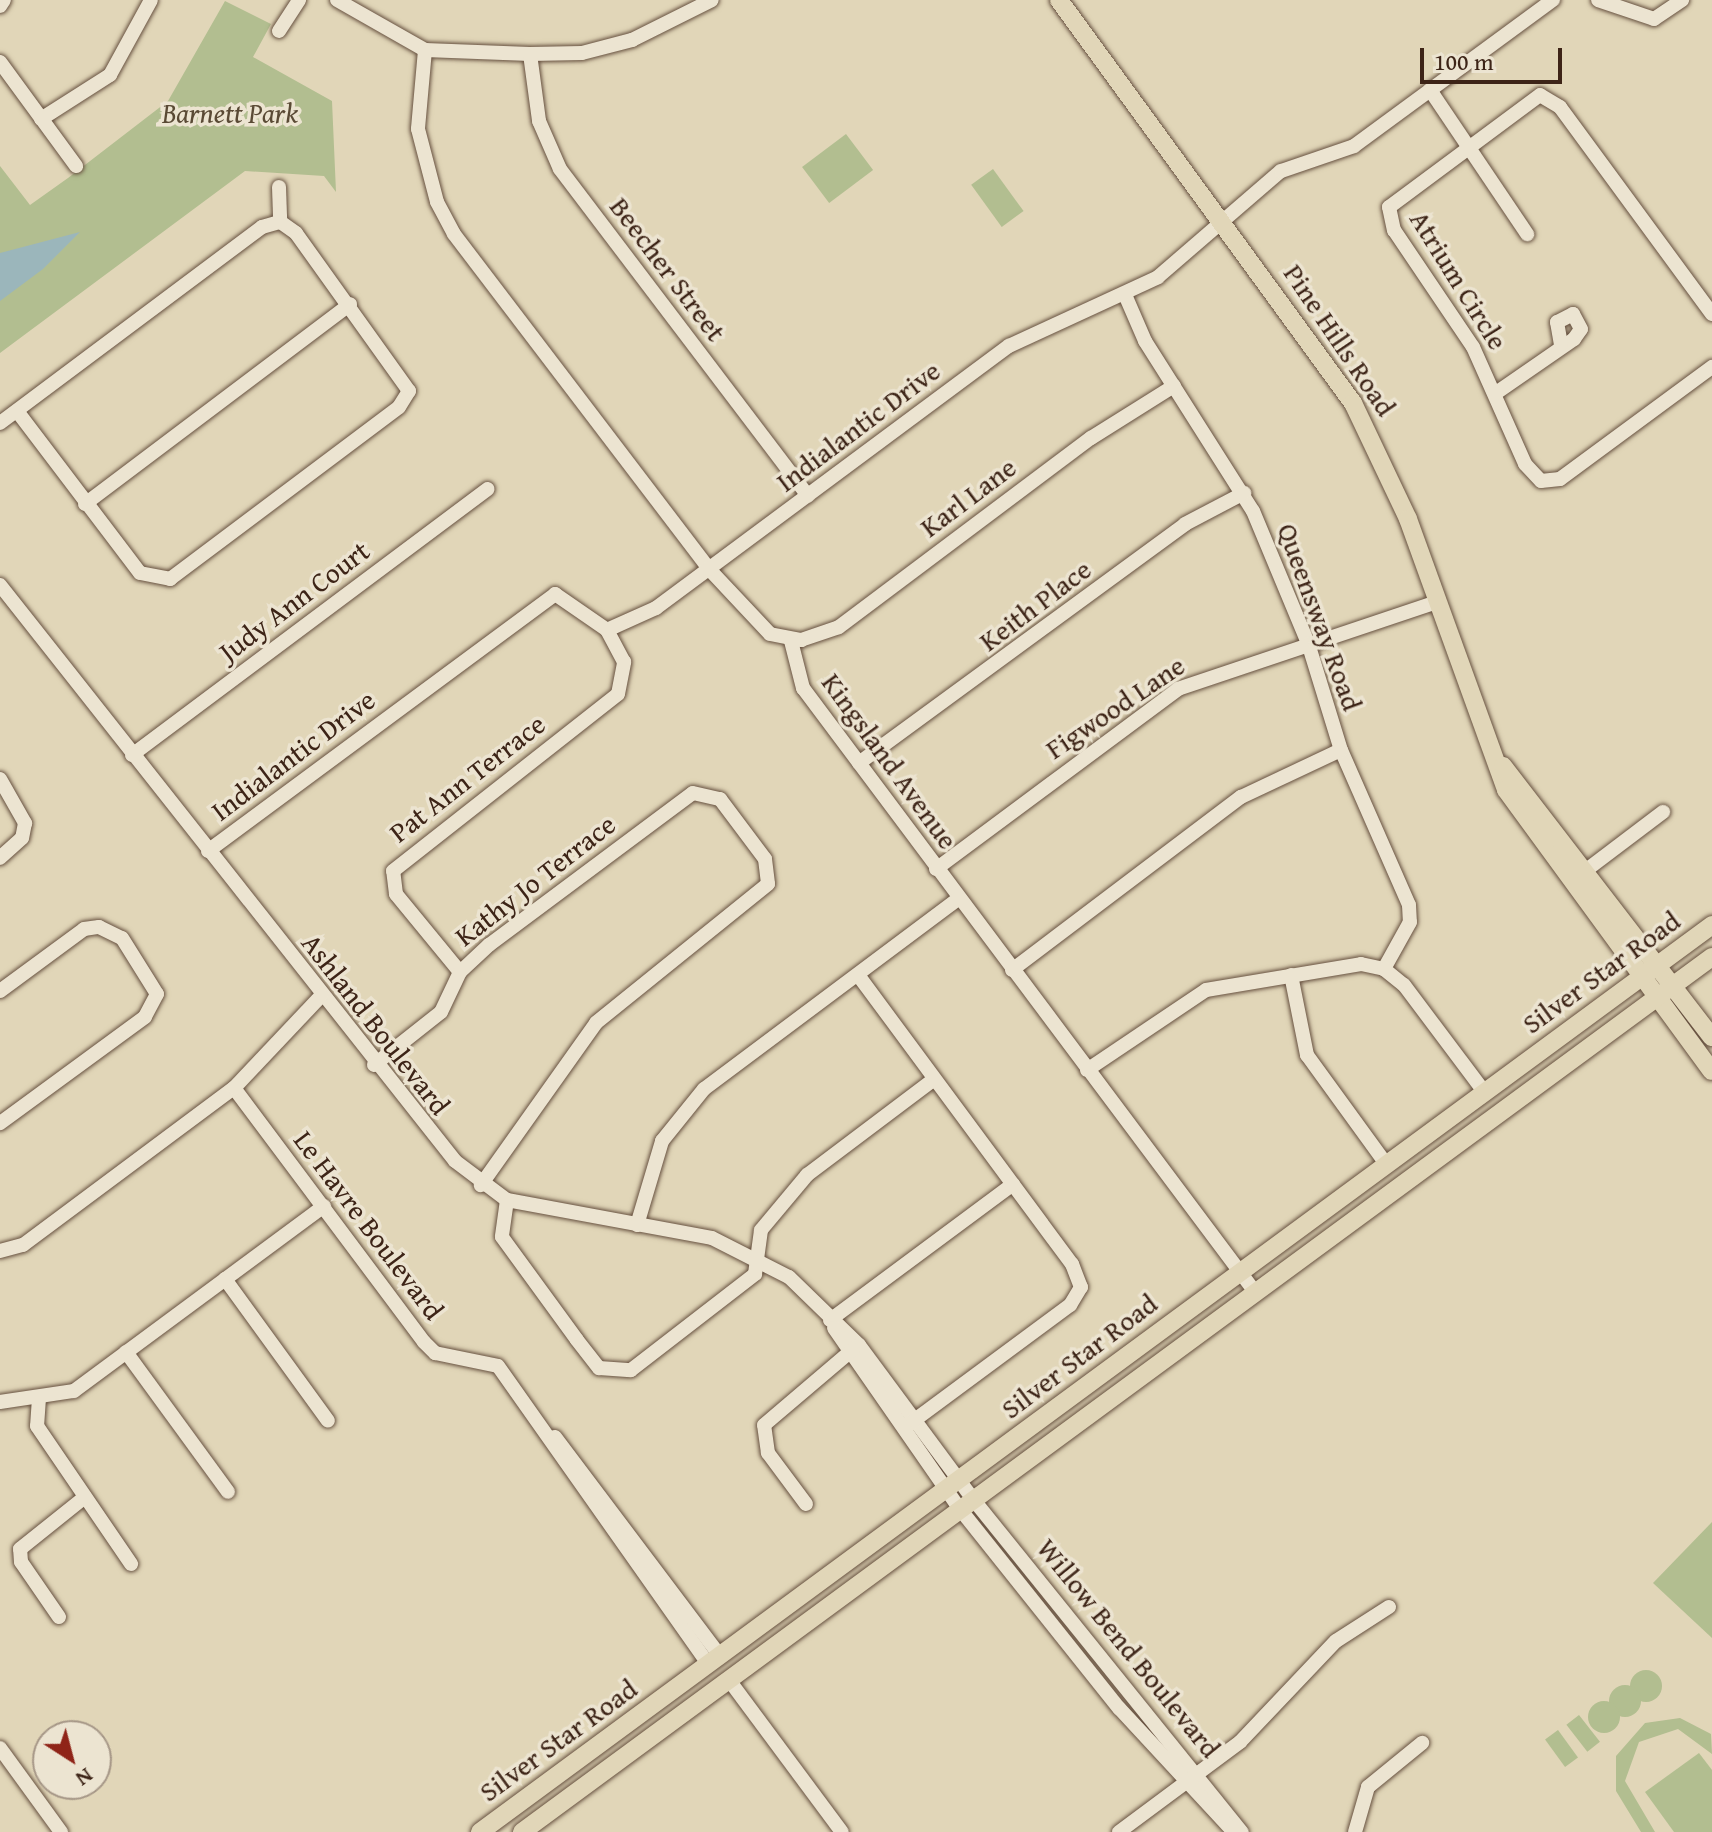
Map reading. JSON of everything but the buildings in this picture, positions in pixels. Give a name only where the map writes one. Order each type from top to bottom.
[{"type":"main road","name":"Pine Hills Road","points":[[1059,0],[1224,222],[1353,403],[1390,476],[1493,754],[1524,821],[1639,978],[1712,1071]]},
{"type":"main road","name":"Pine Hills Road","points":[[1493,754],[1712,1037]]},
{"type":"main road","name":"Silver Star Road","points":[[480,1832],[1712,925]]},
{"type":"main road","name":"Silver Star Road","points":[[522,1832],[1712,957]]},
{"type":"main road","points":[[1470,1134],[1479,1110],[1580,1022]]},
{"type":"main road","points":[[729,1680],[740,1654],[852,1572],[863,1550]]},
{"type":"main road","points":[[621,1759],[652,1724],[714,1677],[714,1660]]},
{"type":"main road","points":[[499,1832],[610,1737]]},
{"type":"street","points":[[0,6],[4,0]]},
{"type":"street","points":[[41,119],[110,75],[151,0]]},
{"type":"street","points":[[279,31],[299,0]]},
{"type":"street","points":[[337,0],[425,50],[530,54],[582,53],[632,40],[712,0]]},
{"type":"street","name":"Indialantic Drive","points":[[208,851],[555,594],[607,630],[656,608],[1009,346],[1126,297],[1224,222],[1281,171],[1354,146],[1553,0]]},
{"type":"street","points":[[1598,0],[1654,19],[1682,0]]},
{"type":"street","points":[[425,50],[418,129],[437,202],[709,569],[756,624],[791,641]]},
{"type":"street","name":"Beecher Street","points":[[530,54],[539,121],[560,169],[808,496]]},
{"type":"street","points":[[0,62],[76,166]]},
{"type":"street","points":[[1430,90],[1527,234]]},
{"type":"street","name":"Atrium Circle","points":[[1712,314],[1552,99],[1530,98],[1395,199],[1388,218],[1496,393],[1531,475],[1550,483],[1712,367]]},
{"type":"street","points":[[17,411],[140,573],[170,579],[399,407],[409,391],[405,377],[350,304],[280,222],[279,187]]},
{"type":"street","points":[[0,423],[262,227],[280,222]]},
{"type":"street","name":"Queensway Road","points":[[1126,297],[1174,386],[1244,493],[1308,643],[1341,750],[1410,911],[1384,969]]},
{"type":"street","points":[[85,504],[350,304]]},
{"type":"street","points":[[1496,393],[1561,344]]},
{"type":"street","name":"Karl Lane","points":[[791,641],[839,627],[1091,438],[1174,386]]},
{"type":"street","name":"Judy Ann Court","points":[[132,755],[488,489]]},
{"type":"street","name":"Keith Place","points":[[859,763],[1185,524],[1244,493]]},
{"type":"street","name":"Ashland Boulevard","points":[[0,585],[374,1065],[481,1185],[507,1200],[637,1225],[754,1253],[859,1345],[915,1420],[952,1485]]},
{"type":"street","name":"Figwood Lane","points":[[936,869],[1178,689],[1436,602]]},
{"type":"street","name":"Pat Ann Terrace","points":[[460,972],[396,894],[393,871],[618,694],[624,662],[607,630]]},
{"type":"street","name":"Kingsland Avenue","points":[[791,641],[799,681],[958,899],[1255,1292]]},
{"type":"street","points":[[1012,970],[1241,797],[1341,750]]},
{"type":"street","points":[[0,779],[25,823],[22,838],[0,858]]},
{"type":"street","name":"Kathy Jo Terrace","points":[[374,1065],[441,1012],[460,972],[693,793],[720,799],[765,859],[768,884],[596,1023],[481,1185]]},
{"type":"street","points":[[1585,871],[1663,812]]},
{"type":"street","points":[[637,1225],[662,1141],[682,1113],[958,899]]},
{"type":"street","points":[[0,991],[84,929],[99,927],[122,938],[157,994],[145,1017],[0,1123]]},
{"type":"street","points":[[1087,1070],[1188,997],[1351,964],[1384,969],[1485,1093]]},
{"type":"street","points":[[858,975],[1072,1264],[1081,1287],[1070,1305],[901,1430]]},
{"type":"street","points":[[1291,975],[1307,1055],[1387,1165]]},
{"type":"street","points":[[0,1251],[23,1245],[234,1088],[321,996]]},
{"type":"street","points":[[507,1200],[502,1237],[577,1340],[611,1371],[631,1370],[738,1292],[755,1274],[754,1253],[761,1230],[807,1175],[933,1080]]},
{"type":"street","name":"Le Havre Boulevard","points":[[234,1088],[424,1342],[435,1353],[498,1366],[545,1429],[573,1454],[714,1660]]},
{"type":"street","points":[[830,1320],[1013,1184]]},
{"type":"street","points":[[0,1402],[74,1391],[324,1206]]},
{"type":"street","points":[[225,1279],[328,1421]]},
{"type":"street","name":"Ashland Boulevard","points":[[830,1320],[847,1355],[901,1430],[966,1504]]},
{"type":"street","points":[[806,1504],[768,1453],[764,1425],[859,1345]]},
{"type":"street","points":[[126,1352],[228,1492]]},
{"type":"street","points":[[39,1398],[37,1426],[131,1564]]},
{"type":"street","points":[[59,1617],[21,1562],[20,1549],[85,1497]]},
{"type":"street","name":"Willow Bend Boulevard","points":[[966,1504],[1119,1708],[1194,1777],[1242,1832]]},
{"type":"street","points":[[1119,1832],[1240,1742],[1336,1641],[1389,1607]]},
{"type":"street","points":[[729,1680],[842,1832]]},
{"type":"street","points":[[1355,1832],[1368,1787],[1422,1743]]},
{"type":"street","points":[[0,1748],[61,1832]]},
{"type":"street","name":"Willow Bend Boulevard","points":[[1194,1777],[1234,1832]]},
{"type":"green space","name":"Barnett Park","points":[[225,1],[271,24],[253,57],[332,101],[336,192],[324,176],[245,171],[0,353],[0,166],[30,205],[68,178],[168,101]]},
{"type":"green space","points":[[846,134],[873,170],[829,203],[802,167]]},
{"type":"green space","points":[[993,169],[1024,211],[1002,227],[971,185]]},
{"type":"green space","points":[[1712,1522],[1712,1638],[1653,1583]]},
{"type":"green space","points":[[1646,1670],[1657,1675],[1662,1686],[1657,1697],[1646,1702],[1635,1697],[1630,1686],[1635,1675]]},
{"type":"green space","points":[[1625,1685],[1636,1690],[1641,1701],[1636,1712],[1625,1717],[1614,1712],[1609,1701],[1614,1690]]},
{"type":"green space","points":[[1604,1701],[1615,1706],[1620,1717],[1615,1728],[1604,1733],[1593,1728],[1588,1717],[1593,1706]]},
{"type":"green space","points":[[1579,1715],[1600,1742],[1587,1752],[1566,1725]]},
{"type":"green space","points":[[1680,1718],[1711,1734],[1712,1754],[1678,1729],[1639,1742],[1625,1781],[1655,1832],[1641,1832],[1616,1791],[1616,1756],[1645,1723]]},
{"type":"green space","points":[[1558,1730],[1578,1758],[1565,1767],[1545,1739]]},
{"type":"green space","points":[[1699,1753],[1712,1770],[1712,1832],[1674,1832],[1645,1792]]},
{"type":"water","points":[[80,232],[43,269],[0,301],[0,253]]}]
